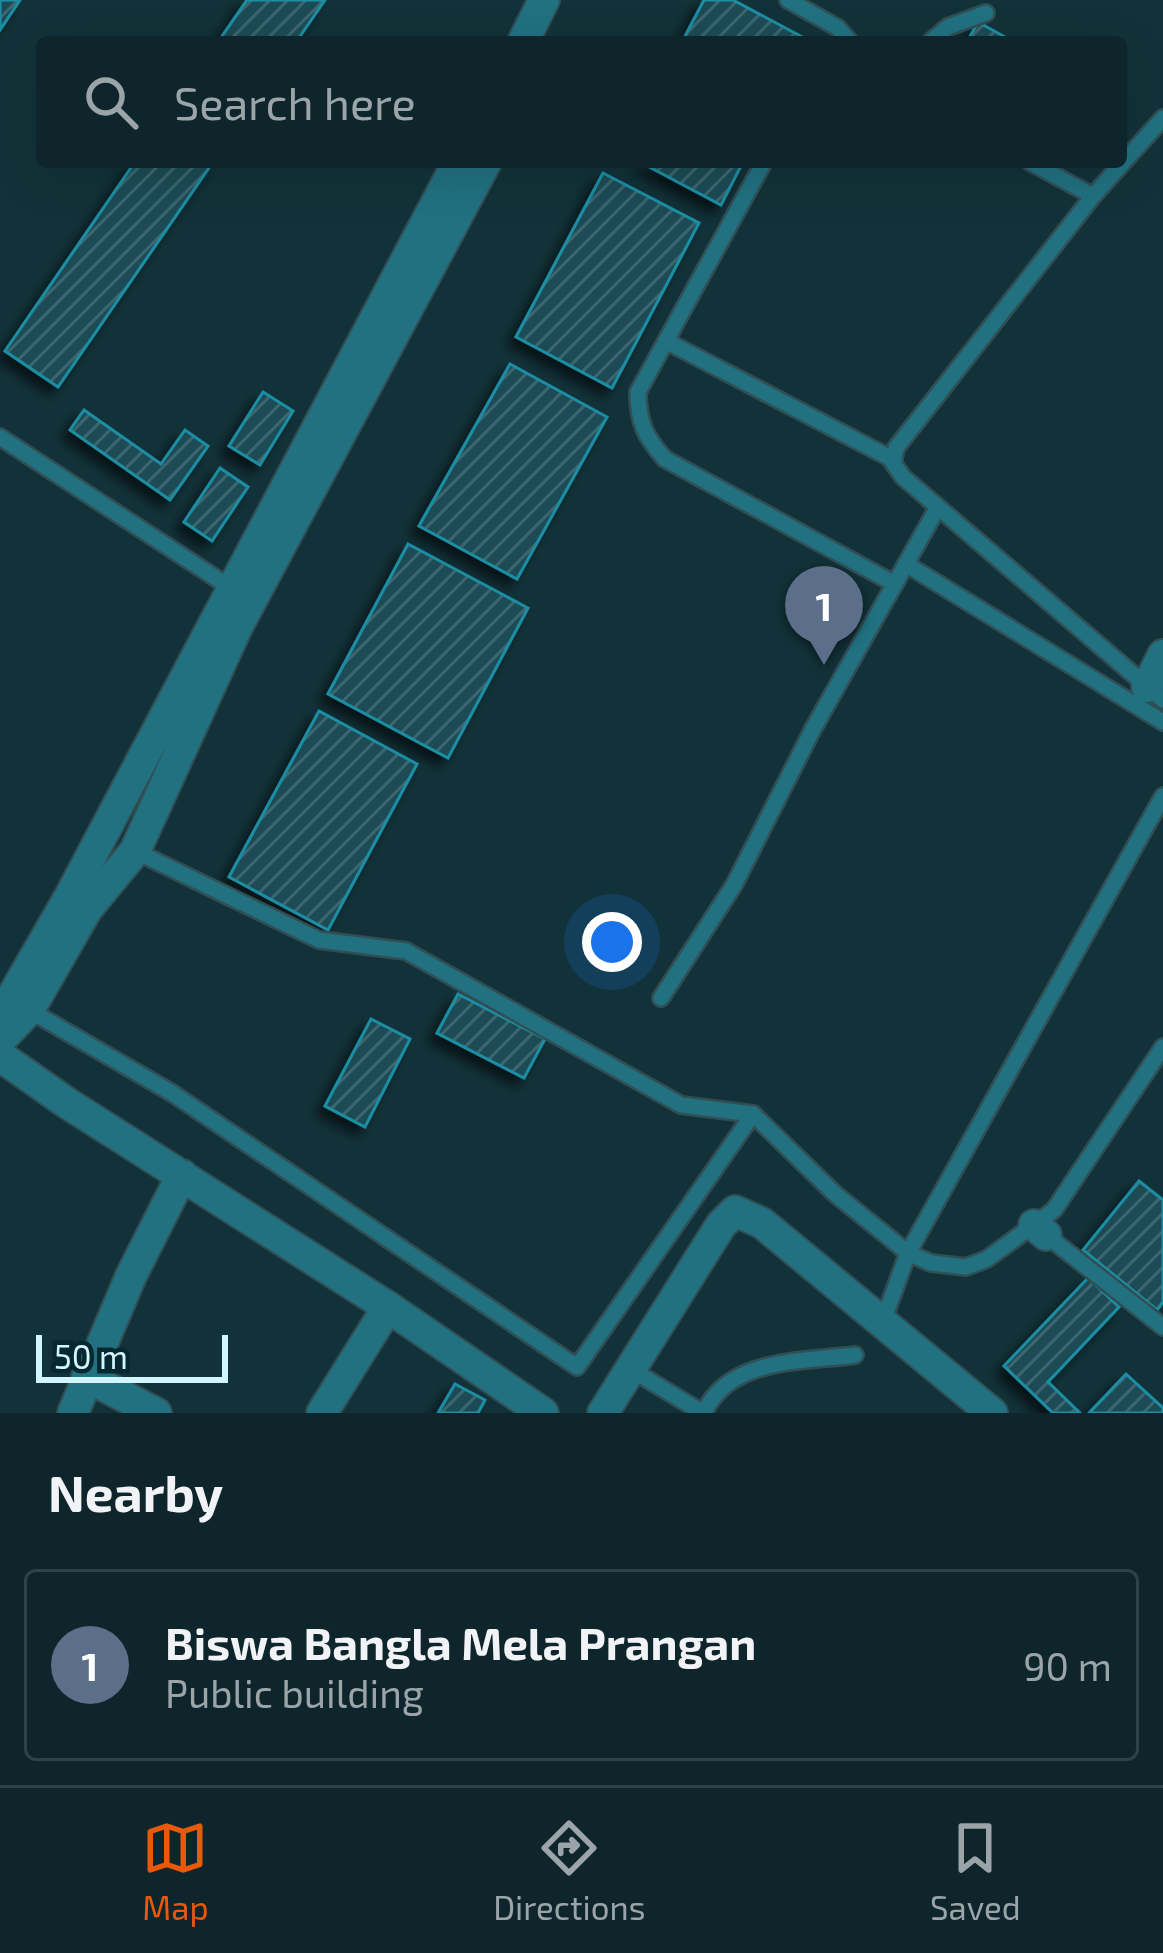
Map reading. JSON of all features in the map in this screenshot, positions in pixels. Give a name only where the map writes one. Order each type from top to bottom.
[{"type":"street","points":[[526,36],[544,0]]},
{"type":"street","points":[[549,36],[568,0]]},
{"type":"street","points":[[0,1040],[10,1002],[226,622],[442,218],[456,168]]},
{"type":"street","points":[[10,1002],[135,851],[226,622],[231,588],[442,218],[481,168]]},
{"type":"street","points":[[1155,693],[1163,656]]},
{"type":"street","points":[[0,1056],[543,1413]]},
{"type":"street","points":[[73,1413],[182,1175]]},
{"type":"street","points":[[603,1413],[721,1225],[735,1211],[762,1223],[992,1413]]},
{"type":"street","points":[[322,1413],[388,1307]]},
{"type":"street","points":[[87,1377],[156,1413]]},
{"type":"lane","points":[[788,0],[834,35]]},
{"type":"lane","points":[[937,36],[947,27],[986,13]]},
{"type":"lane","points":[[1127,158],[1163,118]]},
{"type":"lane","points":[[761,168],[638,392],[638,418],[665,459],[895,584]]},
{"type":"lane","points":[[1041,168],[1093,196]]},
{"type":"lane","points":[[894,460],[896,448],[1118,168]]},
{"type":"lane","points":[[666,341],[894,460],[903,477],[1155,693]]},
{"type":"lane","points":[[0,437],[231,588]]},
{"type":"lane","points":[[661,998],[734,885],[813,729],[938,507]]},
{"type":"lane","points":[[906,564],[1163,722]]},
{"type":"lane","points":[[883,1321],[908,1253],[1163,796]]},
{"type":"lane","points":[[135,851],[319,940],[406,951],[681,1105],[753,1114],[834,1192],[908,1253],[931,1263],[966,1267],[1040,1230],[1163,1047]]},
{"type":"lane","points":[[10,1002],[172,1094],[577,1367],[753,1114]]},
{"type":"lane","points":[[1040,1230],[1163,1327]]},
{"type":"lane","points":[[632,1370],[704,1413],[729,1379],[755,1369],[855,1355]]},
{"type":"building","points":[[0,0],[20,0],[0,30]]},
{"type":"building","points":[[247,0],[325,0],[300,36],[222,36]]},
{"type":"building","points":[[704,0],[733,0],[800,36],[685,36]]},
{"type":"building","points":[[978,22],[1003,36],[970,36]]},
{"type":"building","points":[[131,168],[209,168],[58,387],[5,351]]},
{"type":"building","points":[[651,168],[740,168],[721,205]]},
{"type":"building","points":[[603,173],[699,223],[612,388],[516,337]]},
{"type":"building","points":[[510,364],[607,417],[517,579],[419,526]]},
{"type":"building","points":[[263,392],[293,411],[260,465],[229,446]]},
{"type":"building","points":[[84,410],[161,464],[185,430],[208,446],[170,500],[70,430]]},
{"type":"building","points":[[220,468],[248,487],[212,541],[184,522]]},
{"type":"building","points":[[408,544],[528,608],[448,758],[328,694]]},
{"type":"building","points":[[319,711],[417,764],[328,930],[229,877]]},
{"type":"building","points":[[458,994],[545,1039],[524,1078],[437,1033]]},
{"type":"building","points":[[371,1019],[410,1039],[365,1127],[325,1106]]},
{"type":"building","points":[[1139,1181],[1163,1200],[1163,1302],[1157,1310],[1083,1250]]},
{"type":"building","points":[[1088,1278],[1119,1307],[1048,1382],[1080,1413],[1053,1413],[1004,1366]]},
{"type":"building","points":[[1126,1374],[1163,1413],[1089,1413]]},
{"type":"building","points":[[455,1384],[485,1400],[478,1413],[438,1413]]},
{"type":"place","name":"Biswa Bangla Mela Prangan","points":[[824,665]]}]
